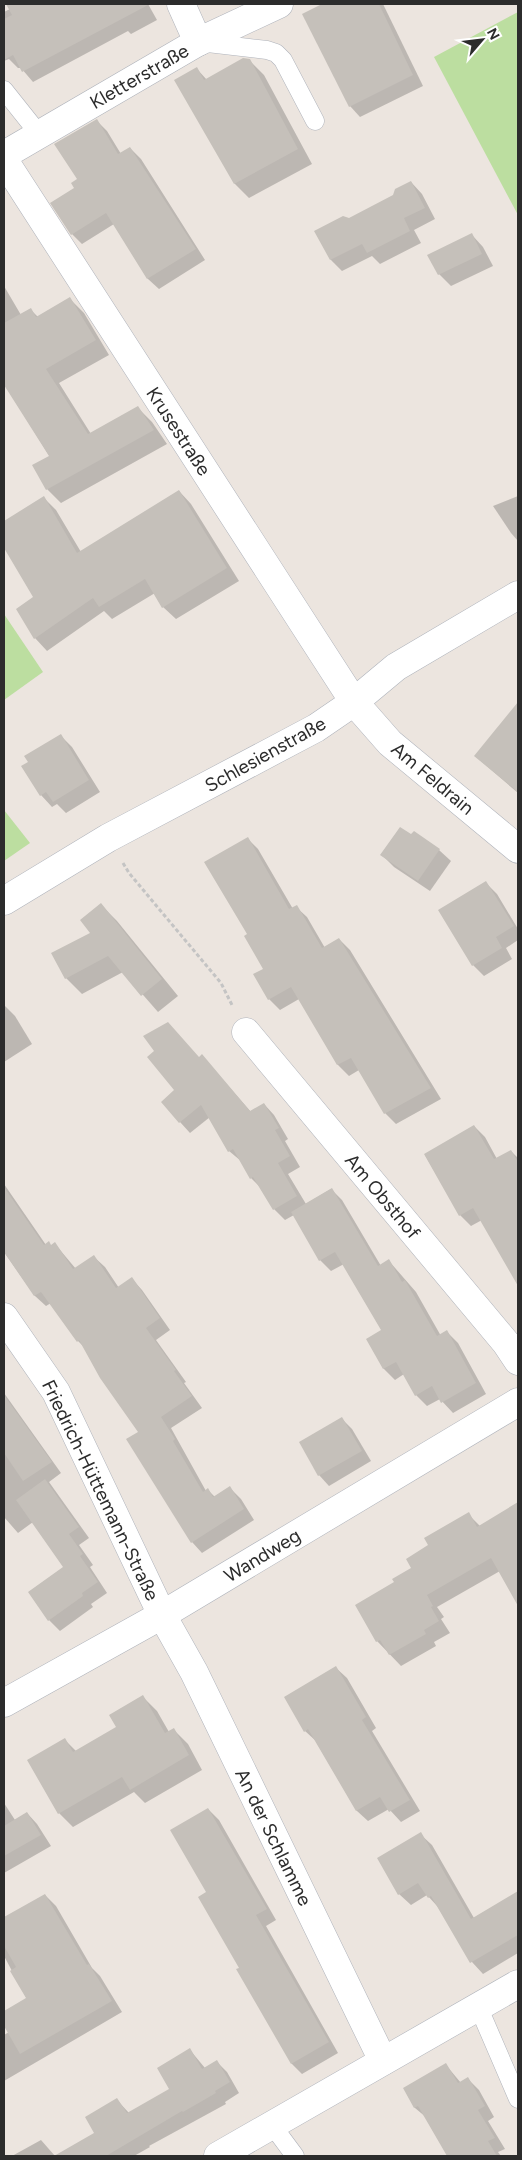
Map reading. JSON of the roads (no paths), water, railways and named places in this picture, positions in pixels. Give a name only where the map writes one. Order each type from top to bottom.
[{"type":"street","points":[[181,4],[198,42]]},
{"type":"street","name":"Kletterstraße","points":[[4,155],[198,42],[279,4]]},
{"type":"street","name":"Krusestraße","points":[[4,160],[354,702]]},
{"type":"street","name":"Schlesienstraße","points":[[4,901],[108,838],[316,728],[354,702],[396,668],[518,595]]},
{"type":"street","name":"Am Feldrain","points":[[354,702],[390,743],[518,849]]},
{"type":"street","name":"Am Obsthof","points":[[246,1032],[506,1344],[518,1361]]},
{"type":"street","name":"Friedrich-Hüttemann-Straße","points":[[4,1317],[56,1392],[162,1615]]},
{"type":"street","name":"Wandweg","points":[[4,1703],[162,1615],[518,1402]]},
{"type":"street","name":"An der Schlamme","points":[[162,1615],[194,1672],[383,2061]]},
{"type":"street","points":[[218,2156],[518,1984]]},
{"type":"lane","points":[[198,42],[267,50],[276,53],[283,60],[315,121]]},
{"type":"lane","points":[[4,90],[39,134]]},
{"type":"lane","points":[[478,2006],[518,2099]]},
{"type":"lane","points":[[272,2125],[295,2156]]}]
